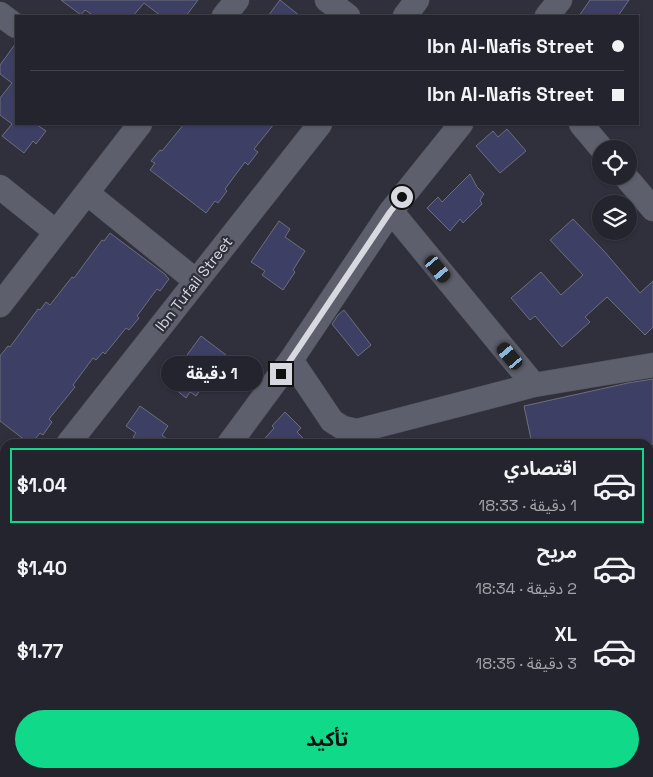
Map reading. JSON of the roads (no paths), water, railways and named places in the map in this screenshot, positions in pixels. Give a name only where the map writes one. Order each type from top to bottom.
[{"type":"street","points":[[225,15],[236,0]]},
{"type":"street","points":[[327,0],[347,15]]},
{"type":"street","points":[[406,15],[417,0]]},
{"type":"street","points":[[548,15],[560,0]]},
{"type":"street","points":[[0,14],[15,25]]},
{"type":"street","points":[[0,305],[139,125]]},
{"type":"street","name":"Ibn Tufail Street","points":[[72,439],[319,125]]},
{"type":"street","points":[[234,439],[291,360],[390,212],[460,125]]},
{"type":"street","points":[[582,125],[594,140]]},
{"type":"street","points":[[633,185],[653,209]]},
{"type":"street","points":[[0,187],[56,232]]},
{"type":"street","points":[[87,192],[196,281]]},
{"type":"street","points":[[390,212],[534,385]]},
{"type":"street","points":[[291,360],[332,421],[343,428],[357,431],[534,385],[653,365]]}]
